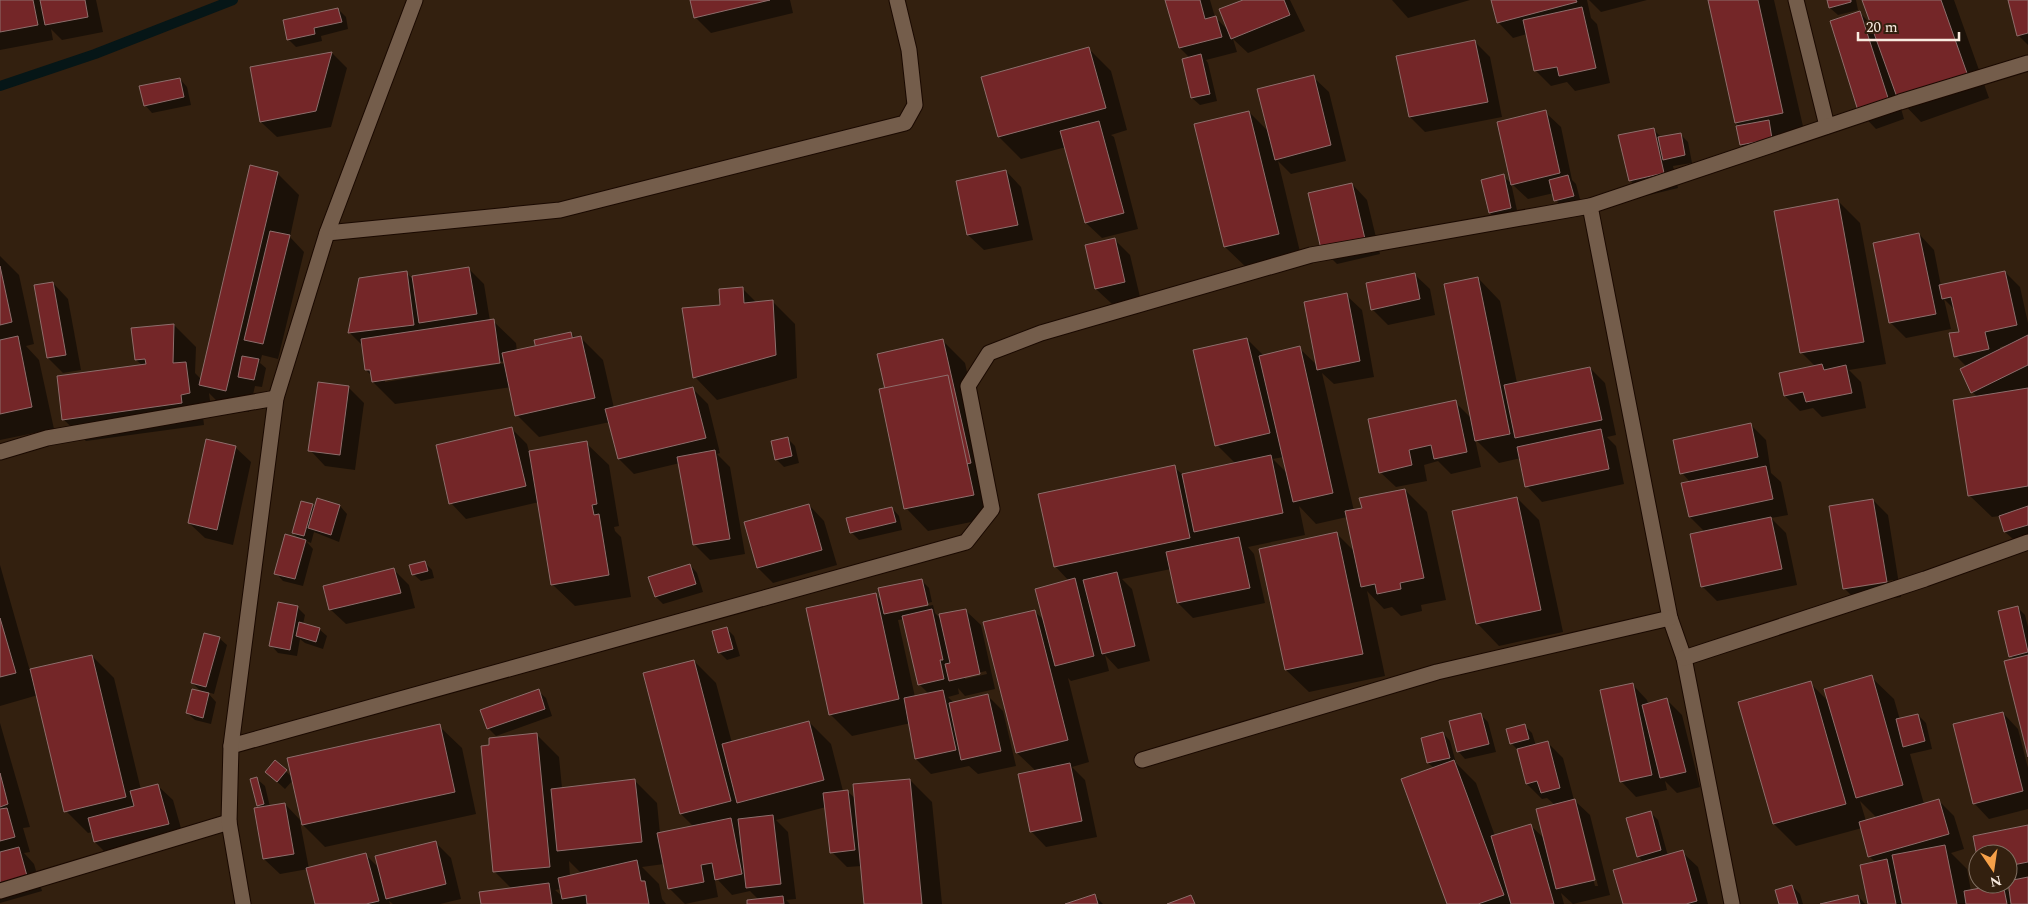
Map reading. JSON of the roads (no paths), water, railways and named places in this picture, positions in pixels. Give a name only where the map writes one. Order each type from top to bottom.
[{"type":"street","points":[[243,904],[229,822],[231,746],[276,398],[327,233],[415,0]]},
{"type":"street","points":[[327,233],[560,210],[905,123],[915,105],[909,50],[897,0]]},
{"type":"street","points":[[1796,0],[1827,126]]},
{"type":"street","points":[[231,746],[966,542],[992,509],[968,386],[989,353],[1041,333],[1311,255],[1590,206],[1827,126],[2028,63]]},
{"type":"street","points":[[1590,206],[1670,618],[1684,658],[1732,904]]},
{"type":"street","points":[[0,452],[48,438],[276,398]]},
{"type":"street","points":[[1684,658],[1916,582],[2028,542]]},
{"type":"street","points":[[1142,760],[1437,672],[1670,618]]},
{"type":"street","points":[[0,891],[229,822]]},
{"type":"waterway","points":[[0,86],[95,54],[233,0]]}]
